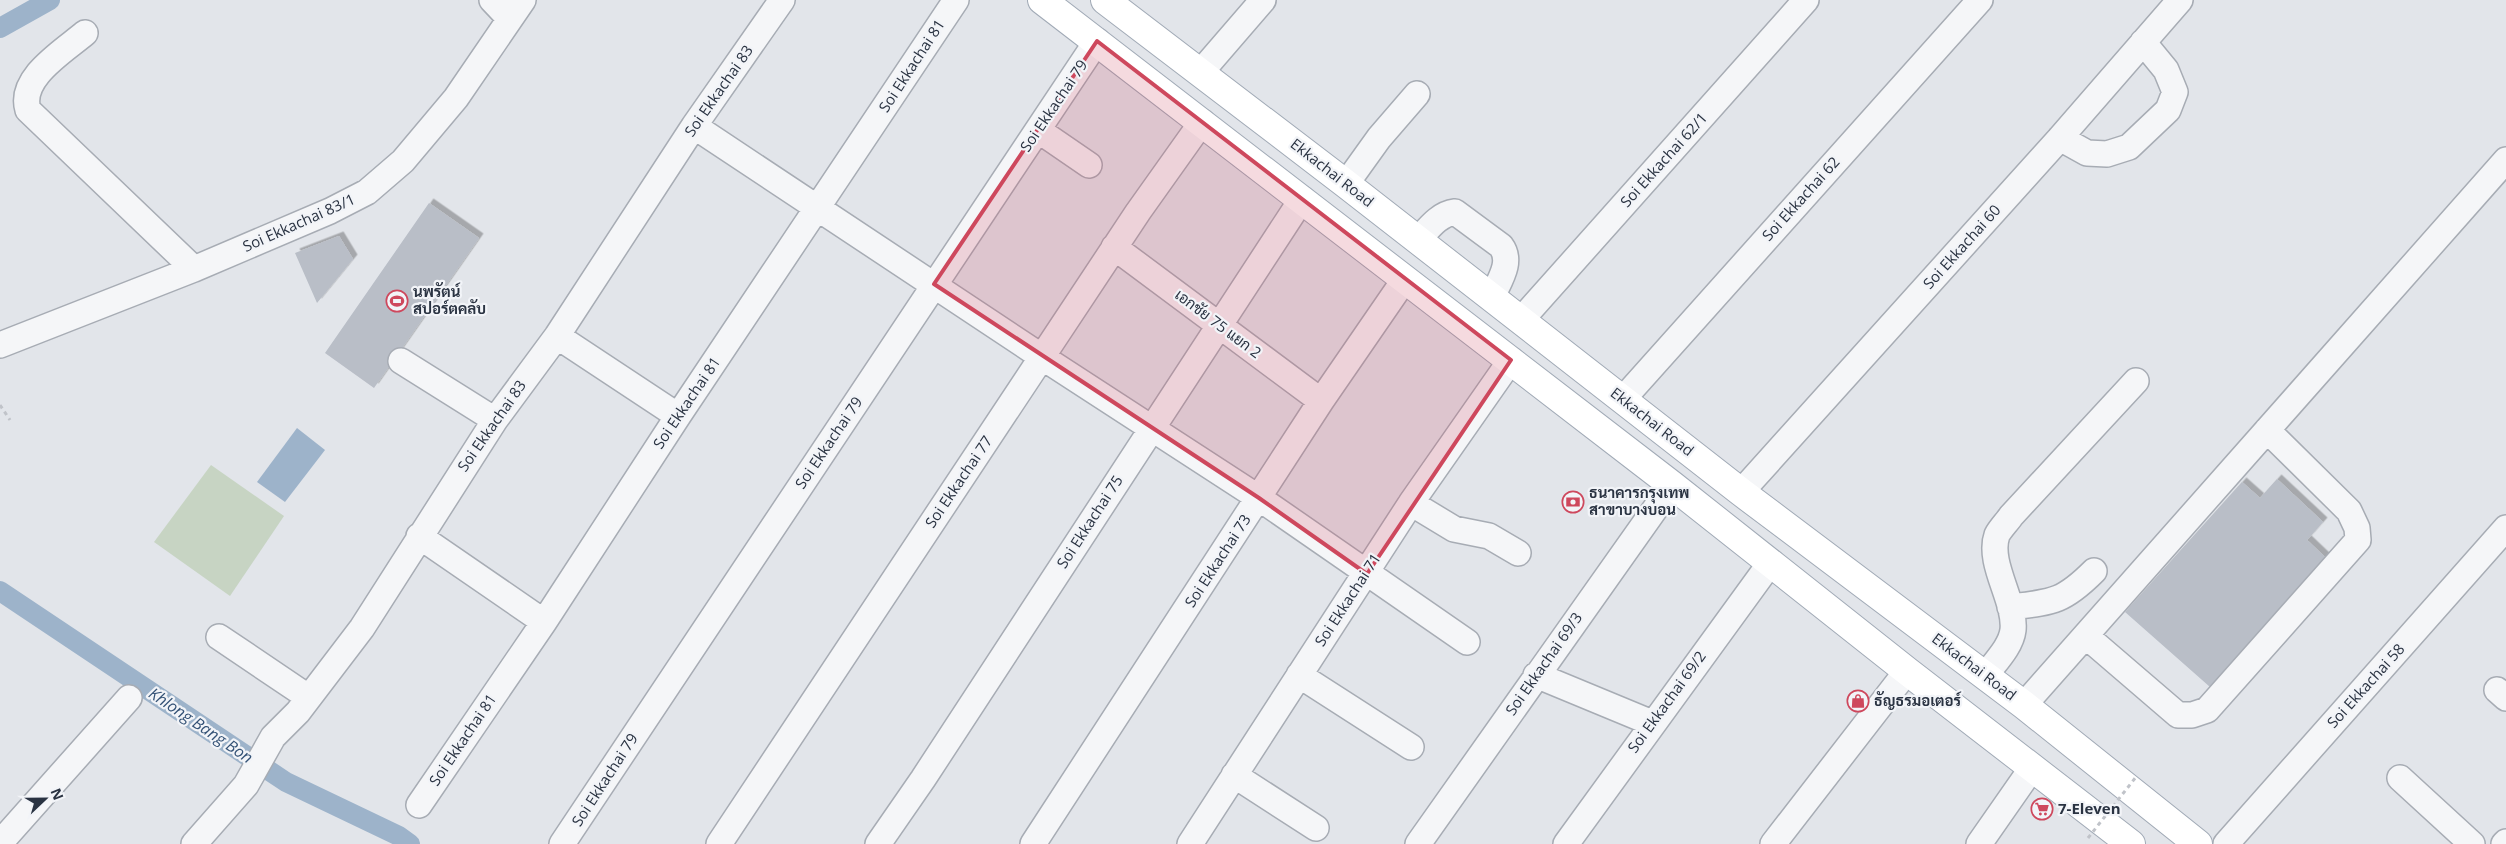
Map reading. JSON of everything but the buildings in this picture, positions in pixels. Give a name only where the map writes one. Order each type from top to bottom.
[{"type":"main road","points":[[1042,0],[1672,484],[1907,671],[2131,844]]},
{"type":"main road","name":"Ekkachai Road","points":[[1105,0],[1346,184],[1741,492],[2024,705],[2198,844]]},
{"type":"main road","points":[[1244,154],[1267,124]]},
{"type":"street","points":[[492,0],[516,10]]},
{"type":"street","name":"Soi Ekkachai 83","points":[[194,844],[246,784],[273,737],[298,712],[362,628],[419,536],[495,420],[556,336],[694,126],[782,0]]},
{"type":"street","name":"Soi Ekkachai 81","points":[[419,805],[544,622],[678,416],[819,208],[956,0]]},
{"type":"street","points":[[1200,73],[1263,0]]},
{"type":"street","name":"Soi Ekkachai 62/1","points":[[1521,320],[1806,0]]},
{"type":"street","name":"Soi Ekkachai 62","points":[[1623,399],[1980,0]]},
{"type":"street","name":"Soi Ekkachai 60","points":[[1741,492],[2060,138],[2180,0]]},
{"type":"street","name":"Soi Ekkachai 83/1","points":[[0,345],[194,269],[330,212],[367,192],[403,161],[456,98],[516,10]]},
{"type":"street","points":[[85,33],[39,72],[28,90],[26,102],[28,110],[194,269]]},
{"type":"street","name":"Soi Ekkachai 79","points":[[562,844],[1097,41]]},
{"type":"street","points":[[2060,138],[2087,153],[2107,154],[2129,147],[2168,110],[2175,92],[2166,70],[2143,42]]},
{"type":"street","points":[[1346,184],[1379,138],[1417,94]]},
{"type":"street","name":"Soi Ekkachai 77","points":[[719,844],[1114,247],[1202,122]]},
{"type":"street","points":[[694,126],[1042,357],[1259,498],[1467,642]]},
{"type":"street","points":[[1038,130],[1088,165]]},
{"type":"street","points":[[2024,705],[2506,160]]},
{"type":"street","name":"Soi Ekkachai 75","points":[[878,844],[924,779],[1302,199]]},
{"type":"street","points":[[1418,240],[1440,217],[1446,213],[1455,212],[1501,246],[1506,253],[1507,261],[1492,297]]},
{"type":"street","name":"เอกชัย 75 แยก 2","points":[[1114,247],[1321,401]]},
{"type":"street","name":"Soi Ekkachai 73","points":[[1033,844],[1321,401],[1405,279]]},
{"type":"street","points":[[556,336],[678,416]]},
{"type":"street","name":"Soi Ekkachai 71","points":[[1190,844],[1412,503],[1511,360]]},
{"type":"street","points":[[401,361],[495,420]]},
{"type":"street","points":[[1985,676],[2008,645],[2013,630],[2010,607],[1996,550],[1998,534],[2011,516],[2136,381]]},
{"type":"street","points":[[2086,636],[2178,715],[2192,715],[2207,710],[2358,540],[2357,528],[2349,511],[2268,430]]},
{"type":"street","name":"Soi Ekkachai 69/3","points":[[1418,844],[1672,484]]},
{"type":"street","points":[[1412,503],[1454,529],[1489,536],[1518,553]]},
{"type":"street","name":"Soi Ekkachai 58","points":[[2226,844],[2506,528]]},
{"type":"street","points":[[419,536],[544,622]]},
{"type":"street","name":"Soi Ekkachai 69/2","points":[[1566,844],[1652,723],[1771,562]]},
{"type":"street","points":[[2010,607],[2057,600],[2073,592],[2094,571]]},
{"type":"street","points":[[219,637],[308,697]]},
{"type":"street","points":[[1773,844],[1907,671]]},
{"type":"street","points":[[1299,675],[1411,747]]},
{"type":"street","points":[[1536,675],[1652,723]]},
{"type":"street","points":[[0,843],[129,698]]},
{"type":"street","points":[[1979,844],[2032,768]]},
{"type":"street","points":[[1234,775],[1316,828]]},
{"type":"street","points":[[2400,778],[2472,844]]},
{"type":"path","points":[[0,405],[10,420]]},
{"type":"path","points":[[2088,838],[2136,777]]},
{"type":"highlighted area","points":[[1097,41],[1511,360],[1367,574],[1259,498],[934,284]]},
{"type":"green space","points":[[211,465],[284,516],[230,596],[154,542]]},
{"type":"water","points":[[297,428],[325,450],[285,502],[257,482]]},
{"type":"waterway","points":[[0,28],[50,0]]},
{"type":"waterway","name":"Khlong Bang Bon","points":[[0,591],[286,782],[399,836],[410,844]]},
{"type":"place","name":"นพรัตน์ สปอร์ตคลับ","points":[[397,301]]},
{"type":"place","name":"ธนาคารกรุงเทพ สาขาบางบอน","points":[[1573,502]]},
{"type":"place","name":"ธัญธรมอเตอร์","points":[[1858,701]]},
{"type":"place","name":"7-Eleven","points":[[2042,809]]}]
